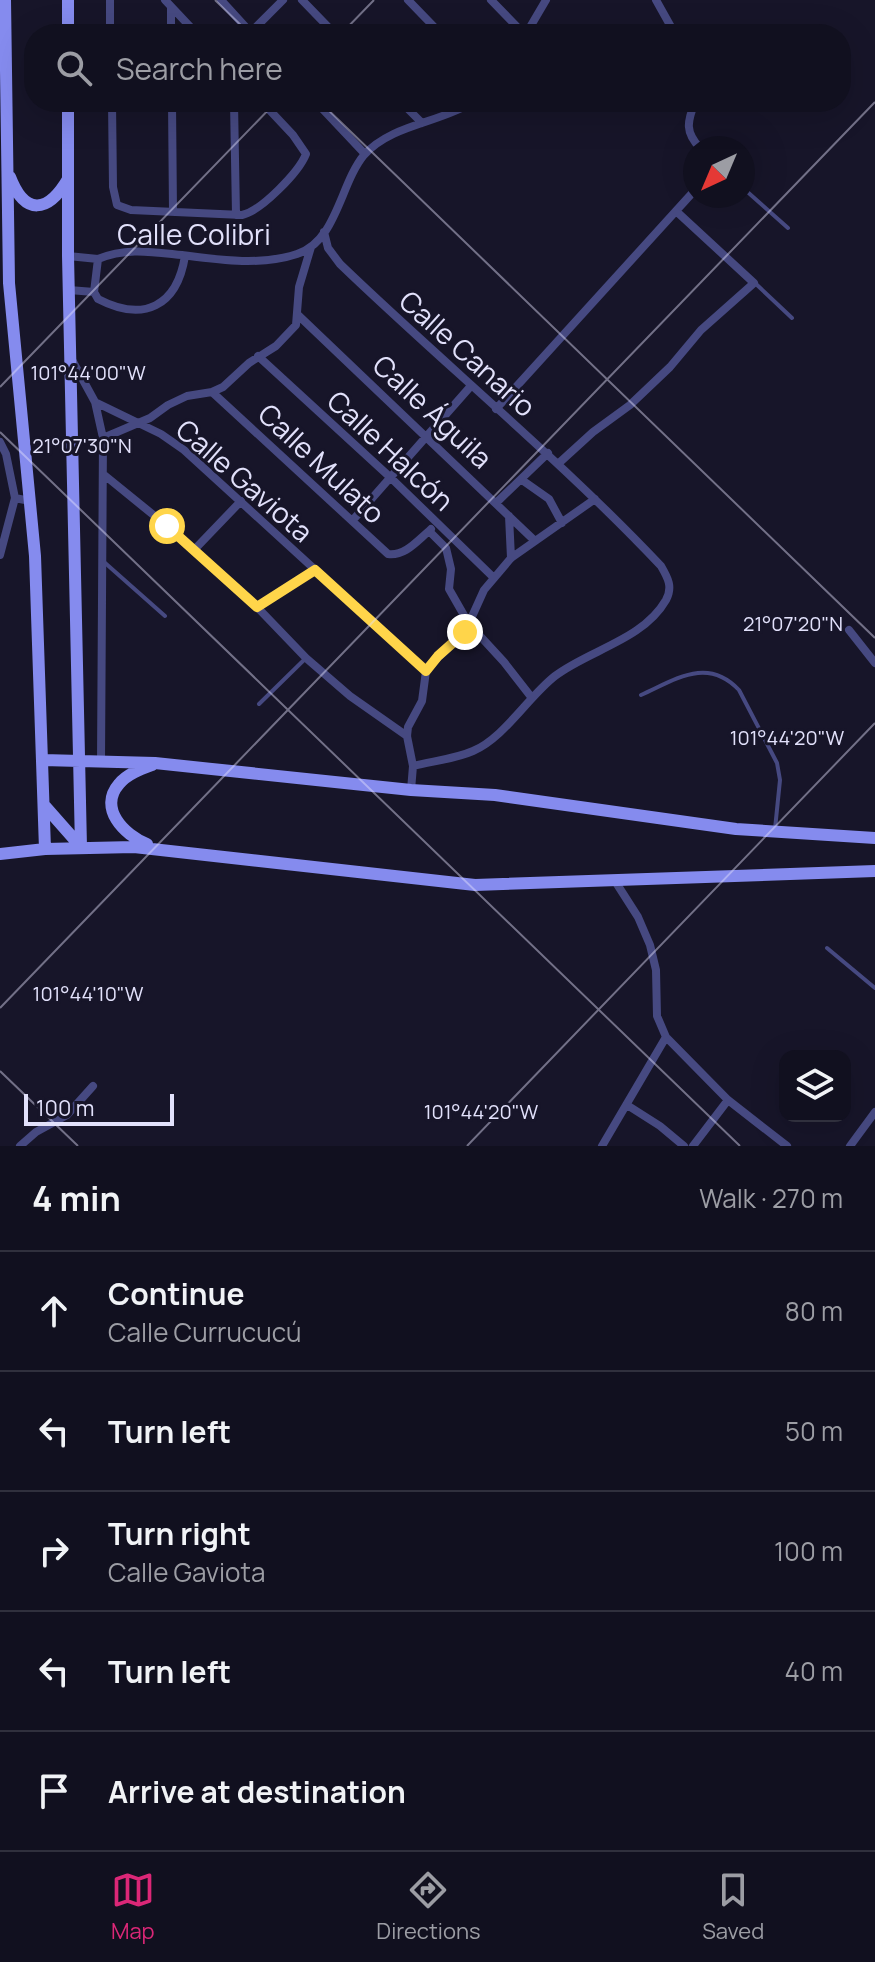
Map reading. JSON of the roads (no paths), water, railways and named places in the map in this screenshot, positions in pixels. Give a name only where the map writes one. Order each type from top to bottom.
[{"type":"street","points":[[5,0],[8,170],[3,222],[5,285],[30,501],[38,612],[45,849]]},
{"type":"street","points":[[68,0],[68,24]]},
{"type":"street","points":[[110,0],[110,24]]},
{"type":"street","points":[[221,0],[244,24]]},
{"type":"street","points":[[260,24],[283,0]]},
{"type":"street","points":[[302,0],[325,24]]},
{"type":"street","points":[[408,0],[431,24]]},
{"type":"street","points":[[491,0],[515,24]]},
{"type":"street","points":[[531,24],[546,0]]},
{"type":"street","points":[[656,0],[669,24]]},
{"type":"street","points":[[168,3],[170,24]]},
{"type":"street","points":[[168,3],[188,24]]},
{"type":"street","points":[[68,112],[68,256],[81,847]]},
{"type":"street","points":[[112,112],[113,187],[117,205],[131,210],[236,215],[257,209],[299,166],[306,154],[271,112]]},
{"type":"street","points":[[172,112],[173,212]]},
{"type":"street","points":[[234,112],[236,215]]},
{"type":"street","points":[[325,112],[365,154],[383,141],[455,112]]},
{"type":"street","points":[[411,112],[422,123]]},
{"type":"street","points":[[691,112],[687,124],[691,136]]},
{"type":"street","name":"Calle Colibri","points":[[94,292],[98,259],[121,251],[246,261],[301,253],[312,247],[324,232],[365,154]]},
{"type":"street","points":[[8,170],[20,197],[33,206],[53,199],[68,178]]},
{"type":"street","points":[[496,409],[683,203]]},
{"type":"street","points":[[559,463],[638,398],[670,367],[701,330],[754,283],[676,211]]},
{"type":"street","name":"Calle Canario","points":[[324,232],[328,248],[340,264],[470,387],[559,463],[661,566],[668,577],[670,588],[657,611],[614,644],[567,667],[532,698]]},
{"type":"street","points":[[103,438],[187,396],[223,387],[288,335],[296,325],[299,287],[312,247]]},
{"type":"street","points":[[68,256],[98,259]]},
{"type":"street","points":[[69,290],[94,292],[98,299],[112,305],[142,309],[156,307],[176,288],[182,276],[185,256]]},
{"type":"street","name":"Calle Águila","points":[[298,315],[535,541]]},
{"type":"street","name":"Calle Halcón","points":[[258,356],[493,577]]},
{"type":"street","points":[[70,357],[95,402],[103,438],[101,761]]},
{"type":"street","points":[[352,521],[470,387]]},
{"type":"street","name":"Calle Mulato","points":[[212,392],[388,554],[406,551],[429,531]]},
{"type":"street","name":"Calle Gaviota","points":[[95,402],[184,450],[426,671]]},
{"type":"street","points":[[0,442],[6,454],[15,498],[0,555]]},
{"type":"street","points":[[496,503],[548,453]]},
{"type":"street","points":[[103,474],[194,550],[350,696],[407,736]]},
{"type":"street","points":[[522,480],[549,499],[562,523]]},
{"type":"street","points":[[15,498],[30,501]]},
{"type":"street","points":[[411,790],[413,766],[408,727],[422,701],[426,671],[465,632],[477,602],[493,577],[511,558],[595,499]]},
{"type":"street","points":[[194,550],[241,501]]},
{"type":"street","points":[[509,516],[511,558]]},
{"type":"street","points":[[413,766],[473,751],[488,743],[532,698],[469,624],[449,589],[451,569],[446,548],[429,531],[437,523]]},
{"type":"street","points":[[257,607],[315,570]]},
{"type":"street","points":[[849,630],[875,663]]},
{"type":"street","points":[[43,760],[155,763],[411,790],[495,795],[736,829],[875,838]]},
{"type":"street","points":[[155,763],[118,784],[112,802],[116,821],[122,829],[157,848]]},
{"type":"street","points":[[44,805],[81,847]]},
{"type":"street","points":[[0,854],[81,847],[157,848],[417,880],[487,885],[875,871]]},
{"type":"street","points":[[615,881],[638,917],[650,945],[656,970],[657,1016],[666,1037],[728,1100],[787,1146]]},
{"type":"street","points":[[602,1146],[666,1037]]},
{"type":"street","points":[[20,1146],[36,1132],[67,1115],[93,1086]]},
{"type":"street","points":[[693,1146],[728,1100]]},
{"type":"street","points":[[627,1105],[684,1146]]},
{"type":"street","points":[[850,1146],[875,1112]]},
{"type":"lane","points":[[755,199],[788,228]]},
{"type":"lane","points":[[754,283],[792,318]]},
{"type":"lane","points":[[102,560],[165,616]]},
{"type":"lane","points":[[259,704],[306,658]]},
{"type":"lane","points":[[641,695],[694,673],[714,673],[739,690],[777,763],[780,780],[775,831]]},
{"type":"lane","points":[[827,948],[875,988]]}]
